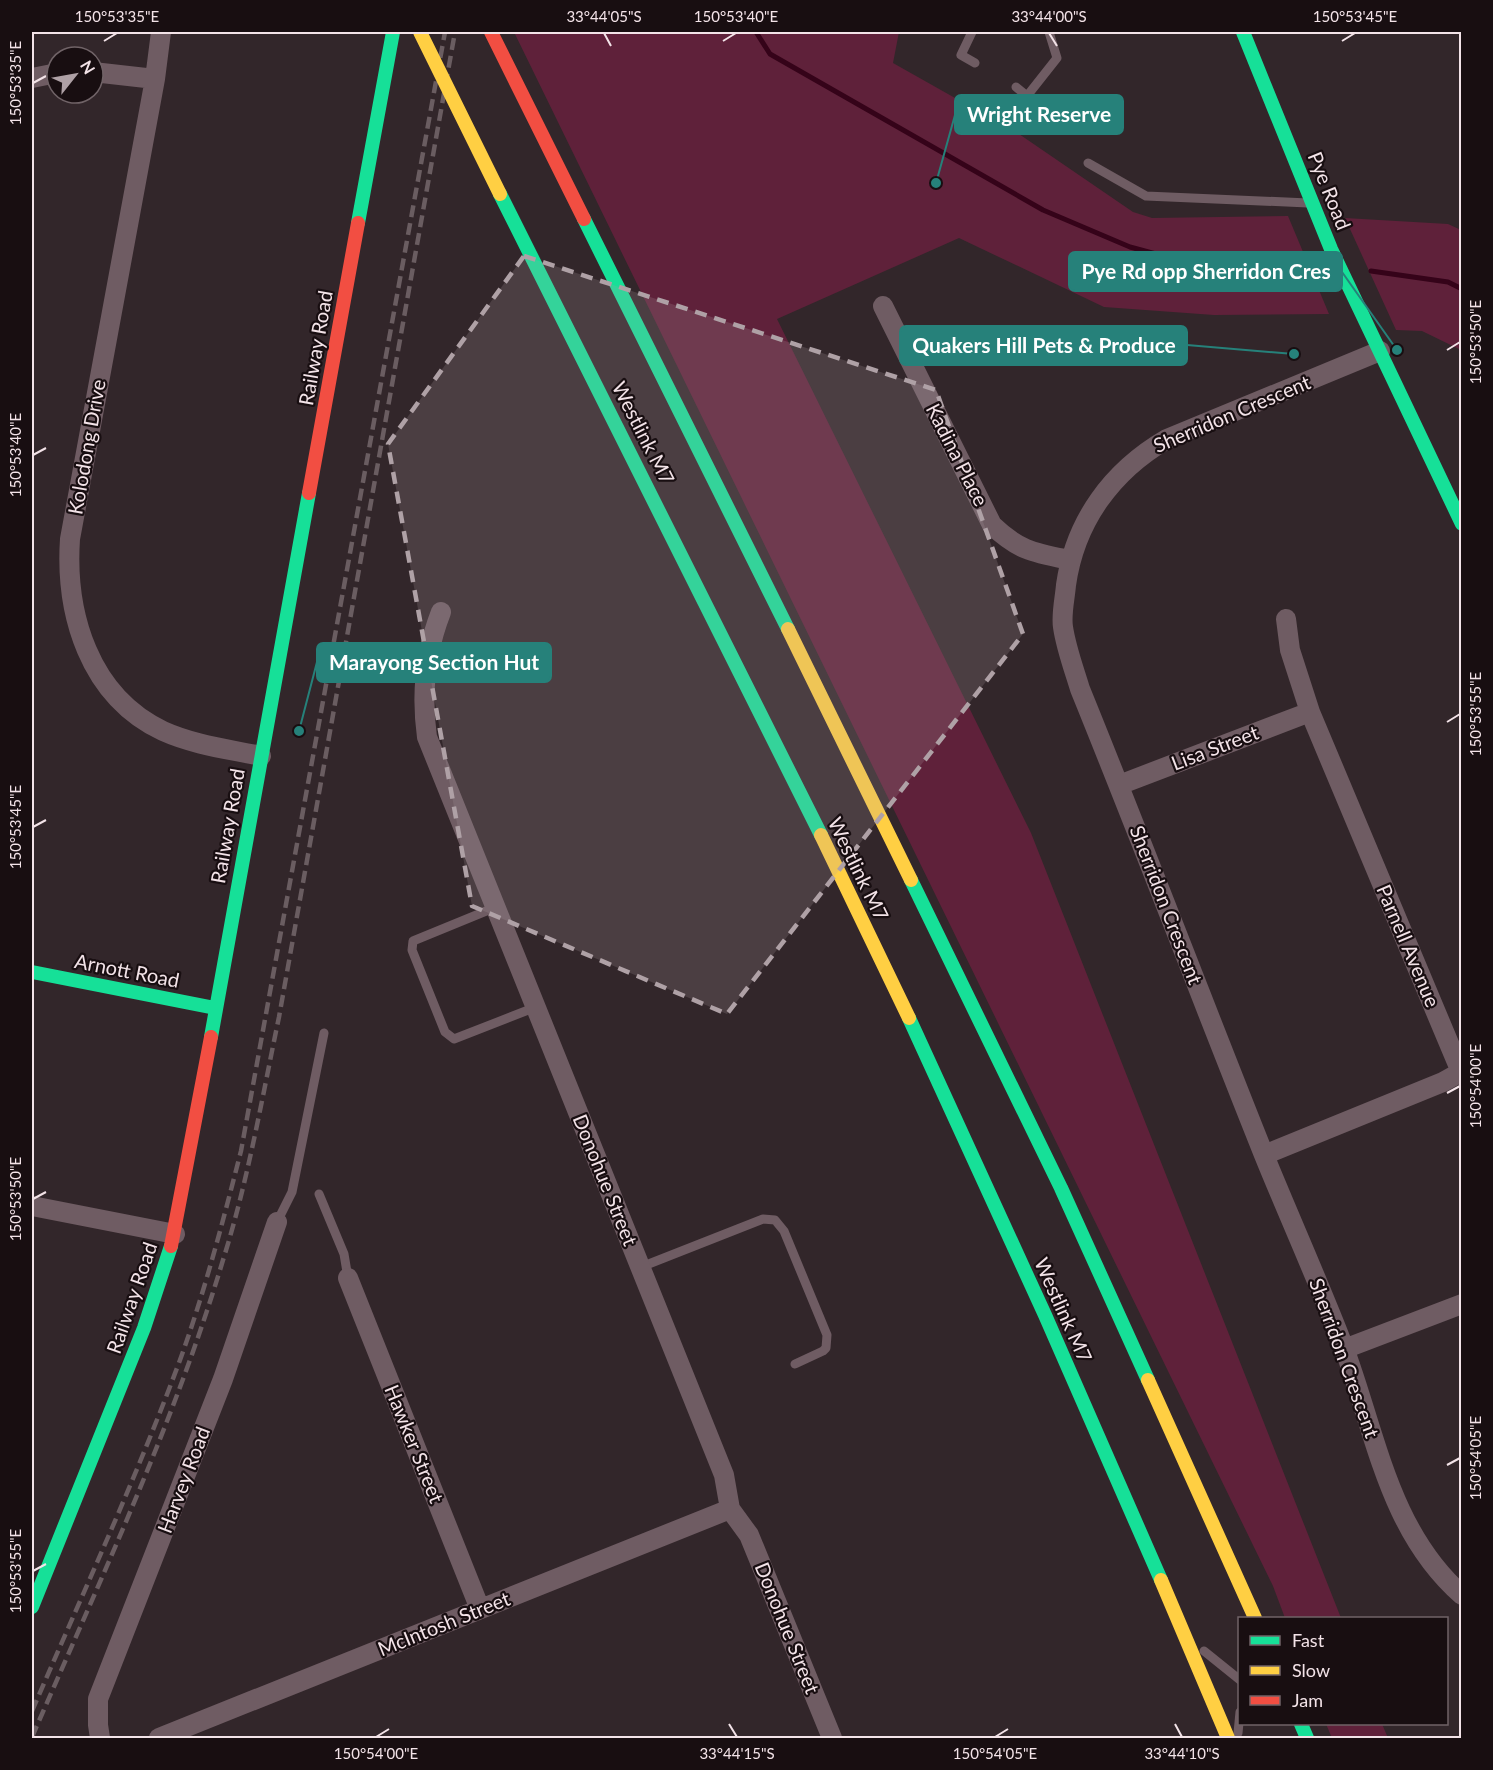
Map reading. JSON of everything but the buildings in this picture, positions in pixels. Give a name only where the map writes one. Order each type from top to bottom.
[{"type":"main road","name":"Railway Road","points":[[32,1607],[144,1328],[175,1234],[393,32]]},
{"type":"main road","name":"Westlink M7","points":[[420,32],[673,535],[931,1065],[1147,1545],[1228,1738]]},
{"type":"main road","points":[[491,32],[784,620],[1061,1188],[1255,1617]]},
{"type":"main road","name":"Pye Road","points":[[1244,32],[1347,285],[1461,524]]},
{"type":"main road","name":"Arnott Road","points":[[32,972],[215,1008]]},
{"type":"street","name":"Kolodong Drive","points":[[161,32],[155,79],[70,539],[69,590],[89,655],[104,681],[121,701],[161,730],[180,738],[261,756]]},
{"type":"street","points":[[105,73],[155,79]]},
{"type":"street","name":"Kadina Place","points":[[883,306],[992,525],[1010,542],[1033,552],[1070,560]]},
{"type":"street","name":"Sherridon Crescent","points":[[1380,351],[1195,426],[1144,452],[1107,489],[1088,517],[1070,560],[1063,624],[1080,689],[1264,1155],[1344,1349],[1389,1486],[1408,1529],[1428,1560],[1461,1595]]},
{"type":"street","name":"Donohue Street","points":[[441,612],[430,641],[422,705],[427,737],[724,1474],[730,1509],[749,1535],[832,1738]]},
{"type":"street","name":"Parnell Avenue","points":[[1264,1155],[1443,1082],[1461,1072],[1310,712],[1290,650],[1286,620]]},
{"type":"street","name":"Lisa Street","points":[[1119,785],[1310,712]]},
{"type":"street","points":[[32,1206],[175,1234]]},
{"type":"street","name":"Harvey Road","points":[[100,1738],[98,1699],[223,1379],[277,1222]]},
{"type":"street","name":"Hawker Street","points":[[348,1278],[480,1609]]},
{"type":"street","points":[[1344,1349],[1461,1304]]},
{"type":"street","name":"McIntosh Street","points":[[159,1738],[730,1509]]},
{"type":"lane","points":[[972,32],[961,56],[975,63]]},
{"type":"lane","points":[[1016,87],[1027,96],[1057,58],[1049,32]]},
{"type":"lane","points":[[1088,163],[1146,196],[1313,203]]},
{"type":"lane","points":[[496,907],[413,941],[412,950],[445,1032],[454,1039],[536,1007]]},
{"type":"lane","points":[[277,1222],[292,1192],[324,1033]]},
{"type":"lane","points":[[319,1194],[344,1254],[348,1278]]},
{"type":"lane","points":[[640,1267],[763,1219],[775,1220],[784,1231],[826,1335],[826,1348],[823,1351],[795,1364]]},
{"type":"lane","points":[[1246,1617],[1247,1601]]},
{"type":"lane","points":[[1185,1637],[1238,1679]]},
{"type":"highlighted area","points":[[524,256],[936,390],[1023,634],[727,1014],[472,906],[388,444]]},
{"type":"shaded area","points":[[514,32],[899,32],[893,63],[1019,134],[1133,212],[1152,218],[1288,216],[1329,314],[1214,315],[1104,307],[959,238],[777,319],[1031,833],[1341,1617],[1285,1617],[1273,1586]]},
{"type":"shaded area","points":[[1345,218],[1448,224],[1461,230],[1461,350],[1422,331],[1396,330]]},
{"type":"shaded area","points":[[1326,1725],[1382,1725],[1388,1738],[1332,1738]]},
{"type":"waterway","points":[[756,32],[770,54],[1043,210],[1130,247],[1238,276],[1309,273]]},
{"type":"waterway","points":[[1371,271],[1448,282],[1462,289]]},
{"type":"railway","points":[[32,1711],[127,1493],[180,1360],[206,1282],[241,1151],[445,32]]},
{"type":"railway","points":[[32,1737],[159,1442],[204,1321],[240,1200],[279,1017],[455,32]]},
{"type":"traffic: fast","points":[[358,223],[393,32]]},
{"type":"traffic: fast","points":[[1243,32],[1331,249],[1462,524]]},
{"type":"traffic: fast","points":[[500,194],[821,835]]},
{"type":"traffic: fast","points":[[584,219],[788,629]]},
{"type":"traffic: fast","points":[[211,1037],[309,493]]},
{"type":"traffic: fast","points":[[911,880],[1061,1188],[1148,1380]]},
{"type":"traffic: fast","points":[[32,972],[215,1008]]},
{"type":"traffic: fast","points":[[909,1018],[1045,1315],[1161,1580]]},
{"type":"traffic: fast","points":[[32,1607],[144,1328],[171,1246]]},
{"type":"traffic: fast","points":[[1301,1725],[1307,1738]]},
{"type":"traffic: slow","points":[[420,32],[500,194]]},
{"type":"traffic: slow","points":[[788,629],[911,880]]},
{"type":"traffic: slow","points":[[821,835],[909,1018]]},
{"type":"traffic: slow","points":[[1148,1380],[1255,1617]]},
{"type":"traffic: slow","points":[[1161,1580],[1228,1738]]},
{"type":"traffic: jam","points":[[491,32],[584,219]]},
{"type":"traffic: jam","points":[[309,493],[358,223]]},
{"type":"traffic: jam","points":[[171,1246],[211,1037]]},
{"type":"place","name":"Wright Reserve","points":[[936,183]]},
{"type":"place","name":"Pye Rd opp Sherridon Cres","points":[[1397,350]]},
{"type":"place","name":"Quakers Hill Pets & Produce","points":[[1294,354]]},
{"type":"place","name":"Marayong Section Hut","points":[[299,731]]}]
